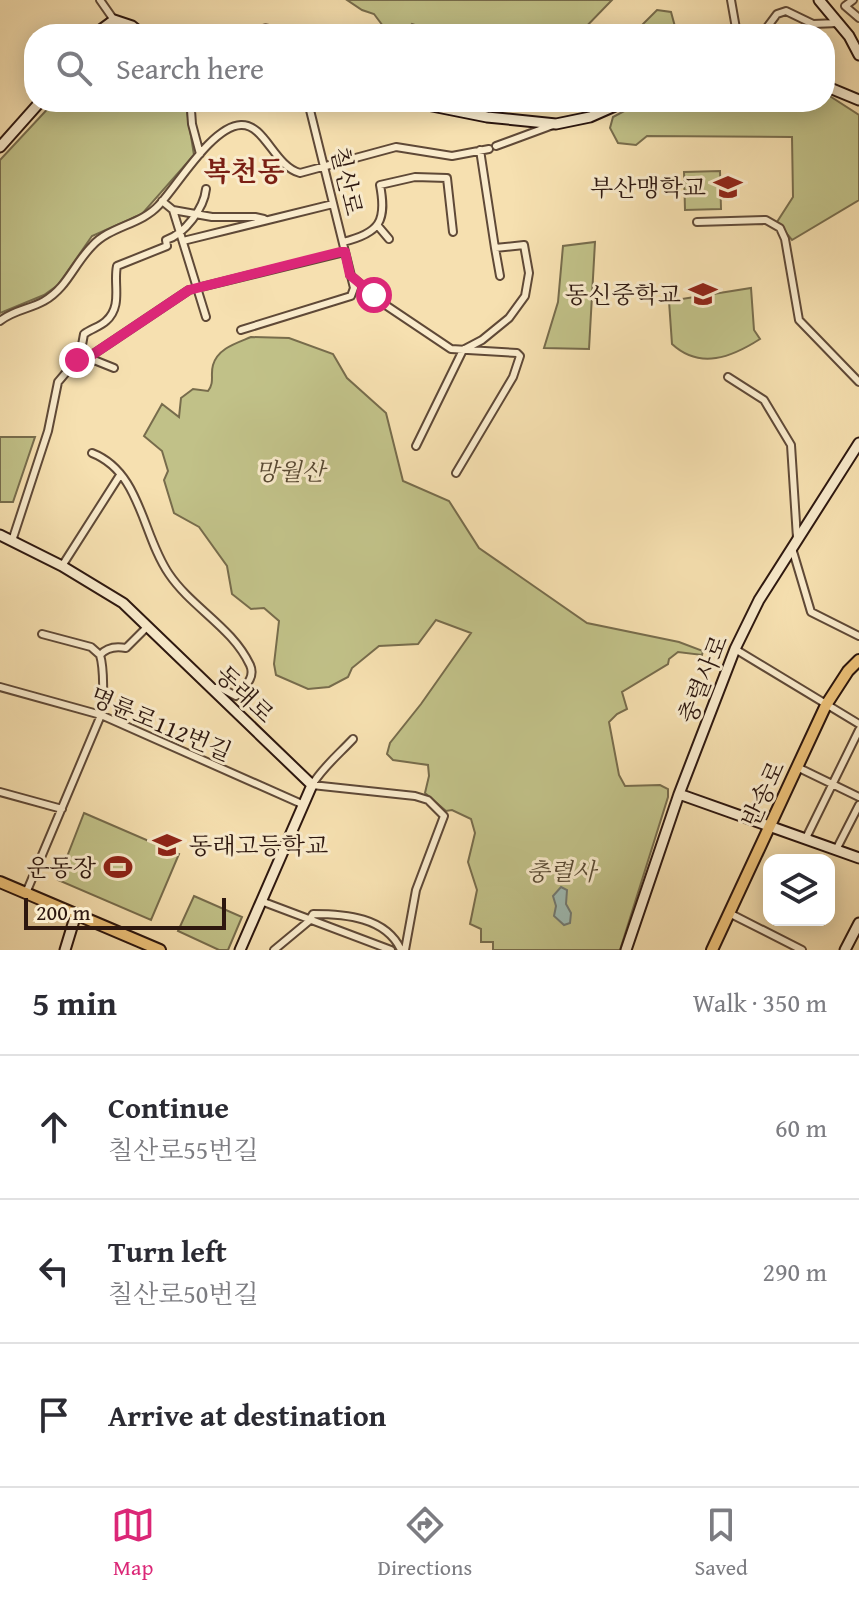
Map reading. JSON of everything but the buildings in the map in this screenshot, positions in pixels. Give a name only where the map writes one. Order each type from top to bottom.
[{"type":"main road","name":"반송로","points":[[712,950],[826,705],[859,660]]},
{"type":"main road","points":[[0,882],[160,950]]},
{"type":"street","points":[[100,0],[114,20],[126,24]]},
{"type":"street","points":[[731,0],[735,24]]},
{"type":"street","points":[[819,0],[849,36],[859,55]]},
{"type":"street","points":[[853,0],[845,6],[859,18]]},
{"type":"street","points":[[770,24],[777,14],[786,11],[813,24],[838,23]]},
{"type":"street","points":[[109,24],[114,20]]},
{"type":"street","points":[[835,90],[859,100]]},
{"type":"street","points":[[0,147],[31,112]]},
{"type":"street","points":[[191,112],[200,154]]},
{"type":"street","name":"칠산로","points":[[310,112],[350,275]]},
{"type":"street","points":[[462,112],[556,124]]},
{"type":"street","points":[[496,146],[556,124],[601,112]]},
{"type":"street","points":[[0,321],[43,302],[60,289],[93,244],[142,219],[162,201],[200,154],[225,131],[237,125],[248,125],[258,132],[280,162],[291,170],[309,173],[396,147],[452,156],[489,149]]},
{"type":"street","points":[[480,150],[500,276]]},
{"type":"street","points":[[343,242],[378,226],[384,206],[380,185],[415,177],[447,178],[453,232]]},
{"type":"street","points":[[182,238],[193,215],[205,200],[206,189]]},
{"type":"street","points":[[162,201],[173,210],[193,215],[268,220]]},
{"type":"street","points":[[12,542],[48,431],[58,382],[77,360],[84,334],[107,321],[118,300],[114,279],[117,266],[167,246],[166,240],[333,204]]},
{"type":"street","points":[[173,210],[206,317]]},
{"type":"street","points":[[697,222],[766,220],[780,228],[785,239],[799,320],[859,382]]},
{"type":"street","points":[[378,226],[389,239]]},
{"type":"street","points":[[416,446],[463,350],[482,340],[509,318],[525,296],[529,284],[524,245],[495,248]]},
{"type":"street","points":[[77,360],[89,358],[197,287],[345,252]]},
{"type":"street","points":[[350,275],[381,302],[451,349],[517,353],[520,359],[513,377],[456,473]]},
{"type":"street","points":[[241,330],[351,296],[354,288],[350,275]]},
{"type":"street","points":[[89,358],[114,368]]},
{"type":"street","points":[[728,377],[764,400],[791,445],[795,544],[811,612],[859,636]]},
{"type":"street","name":"충렬사로","points":[[626,950],[679,794],[735,649],[759,600],[859,443]]},
{"type":"street","points":[[92,453],[113,466],[120,475],[139,506],[170,575],[231,635],[252,672],[249,682],[236,696],[221,688],[209,687]]},
{"type":"street","points":[[62,566],[120,475]]},
{"type":"street","name":"동래로","points":[[0,535],[62,566],[123,603],[312,785]]},
{"type":"street","points":[[100,655],[105,650],[126,648],[147,627]]},
{"type":"street","points":[[26,893],[101,715],[104,695],[100,655],[91,647],[42,634]]},
{"type":"street","points":[[735,649],[859,727],[806,838]]},
{"type":"street","name":"명륜로112번길","points":[[0,687],[101,715],[304,805]]},
{"type":"street","points":[[240,950],[312,785],[325,765],[353,739]]},
{"type":"street","points":[[797,767],[859,797]]},
{"type":"street","points":[[312,785],[415,796],[428,800],[444,816],[416,890],[403,950]]},
{"type":"street","points":[[0,792],[62,809]]},
{"type":"street","points":[[679,794],[859,858]]},
{"type":"street","points":[[836,850],[859,805]]},
{"type":"street","points":[[261,901],[391,950]]},
{"type":"street","points":[[729,913],[802,950]]},
{"type":"street","points":[[65,950],[76,914]]},
{"type":"street","points":[[274,950],[309,921],[313,914],[365,919],[388,933],[403,950]]},
{"type":"street","points":[[851,945],[859,923]]},
{"type":"street","points":[[781,950],[785,941]]},
{"type":"green space","points":[[347,0],[612,0],[589,24],[382,24],[374,14]]},
{"type":"green space","points":[[657,10],[671,12],[674,24],[643,24]]},
{"type":"green space","points":[[835,99],[859,115],[859,200],[792,240],[777,222],[793,197],[792,137],[647,136],[636,145],[618,143],[610,128],[613,117],[622,112],[835,112]]},
{"type":"green space","points":[[45,112],[187,112],[194,155],[142,214],[92,236],[58,285],[44,295],[0,313],[0,160]]},
{"type":"green space","points":[[720,171],[721,209],[685,210],[684,172]]},
{"type":"green space","points":[[595,242],[589,349],[544,348],[558,302],[563,246]]},
{"type":"green space","points":[[751,288],[754,330],[760,339],[727,355],[705,359],[683,352],[672,344],[669,301]]},
{"type":"green space","name":"망월산","points":[[251,337],[289,338],[333,354],[347,378],[386,413],[403,481],[449,501],[479,548],[587,623],[679,642],[703,651],[702,655],[678,652],[669,659],[668,664],[622,692],[627,709],[609,722],[619,775],[625,786],[660,785],[668,789],[620,950],[493,950],[493,942],[481,942],[481,929],[470,924],[477,890],[468,862],[475,833],[471,819],[452,810],[446,811],[425,793],[428,765],[393,760],[387,754],[390,743],[471,633],[436,620],[418,644],[379,646],[352,668],[348,677],[329,687],[308,689],[276,675],[274,664],[279,621],[264,608],[251,609],[232,594],[227,566],[199,527],[174,513],[164,480],[168,471],[162,451],[144,436],[162,404],[179,417],[181,398],[193,389],[208,391],[213,365],[219,354]]},
{"type":"green space","points":[[0,437],[35,437],[13,502],[0,502]]},
{"type":"green space","name":"운동장","points":[[84,813],[179,854],[151,920],[58,880]]},
{"type":"green space","points":[[194,896],[242,917],[228,950],[219,950],[178,931]]},
{"type":"water","points":[[561,887],[567,890],[566,904],[571,913],[570,923],[564,925],[554,916],[556,906],[553,896]]},
{"type":"place","name":"부산맹학교","points":[[728,187]]},
{"type":"place","name":"동신중학교","points":[[703,294]]},
{"type":"place","name":"동래고등학교","points":[[167,845]]},
{"type":"place","name":"운동장","points":[[118,867]]},
{"type":"district","name":"복천동","points":[[244,170]]},
{"type":"route","points":[[77,360],[86,359],[189,290],[340,252],[345,252],[350,275],[374,295]]},
{"type":"park label","name":"충렬사","points":[[561,871]]}]
